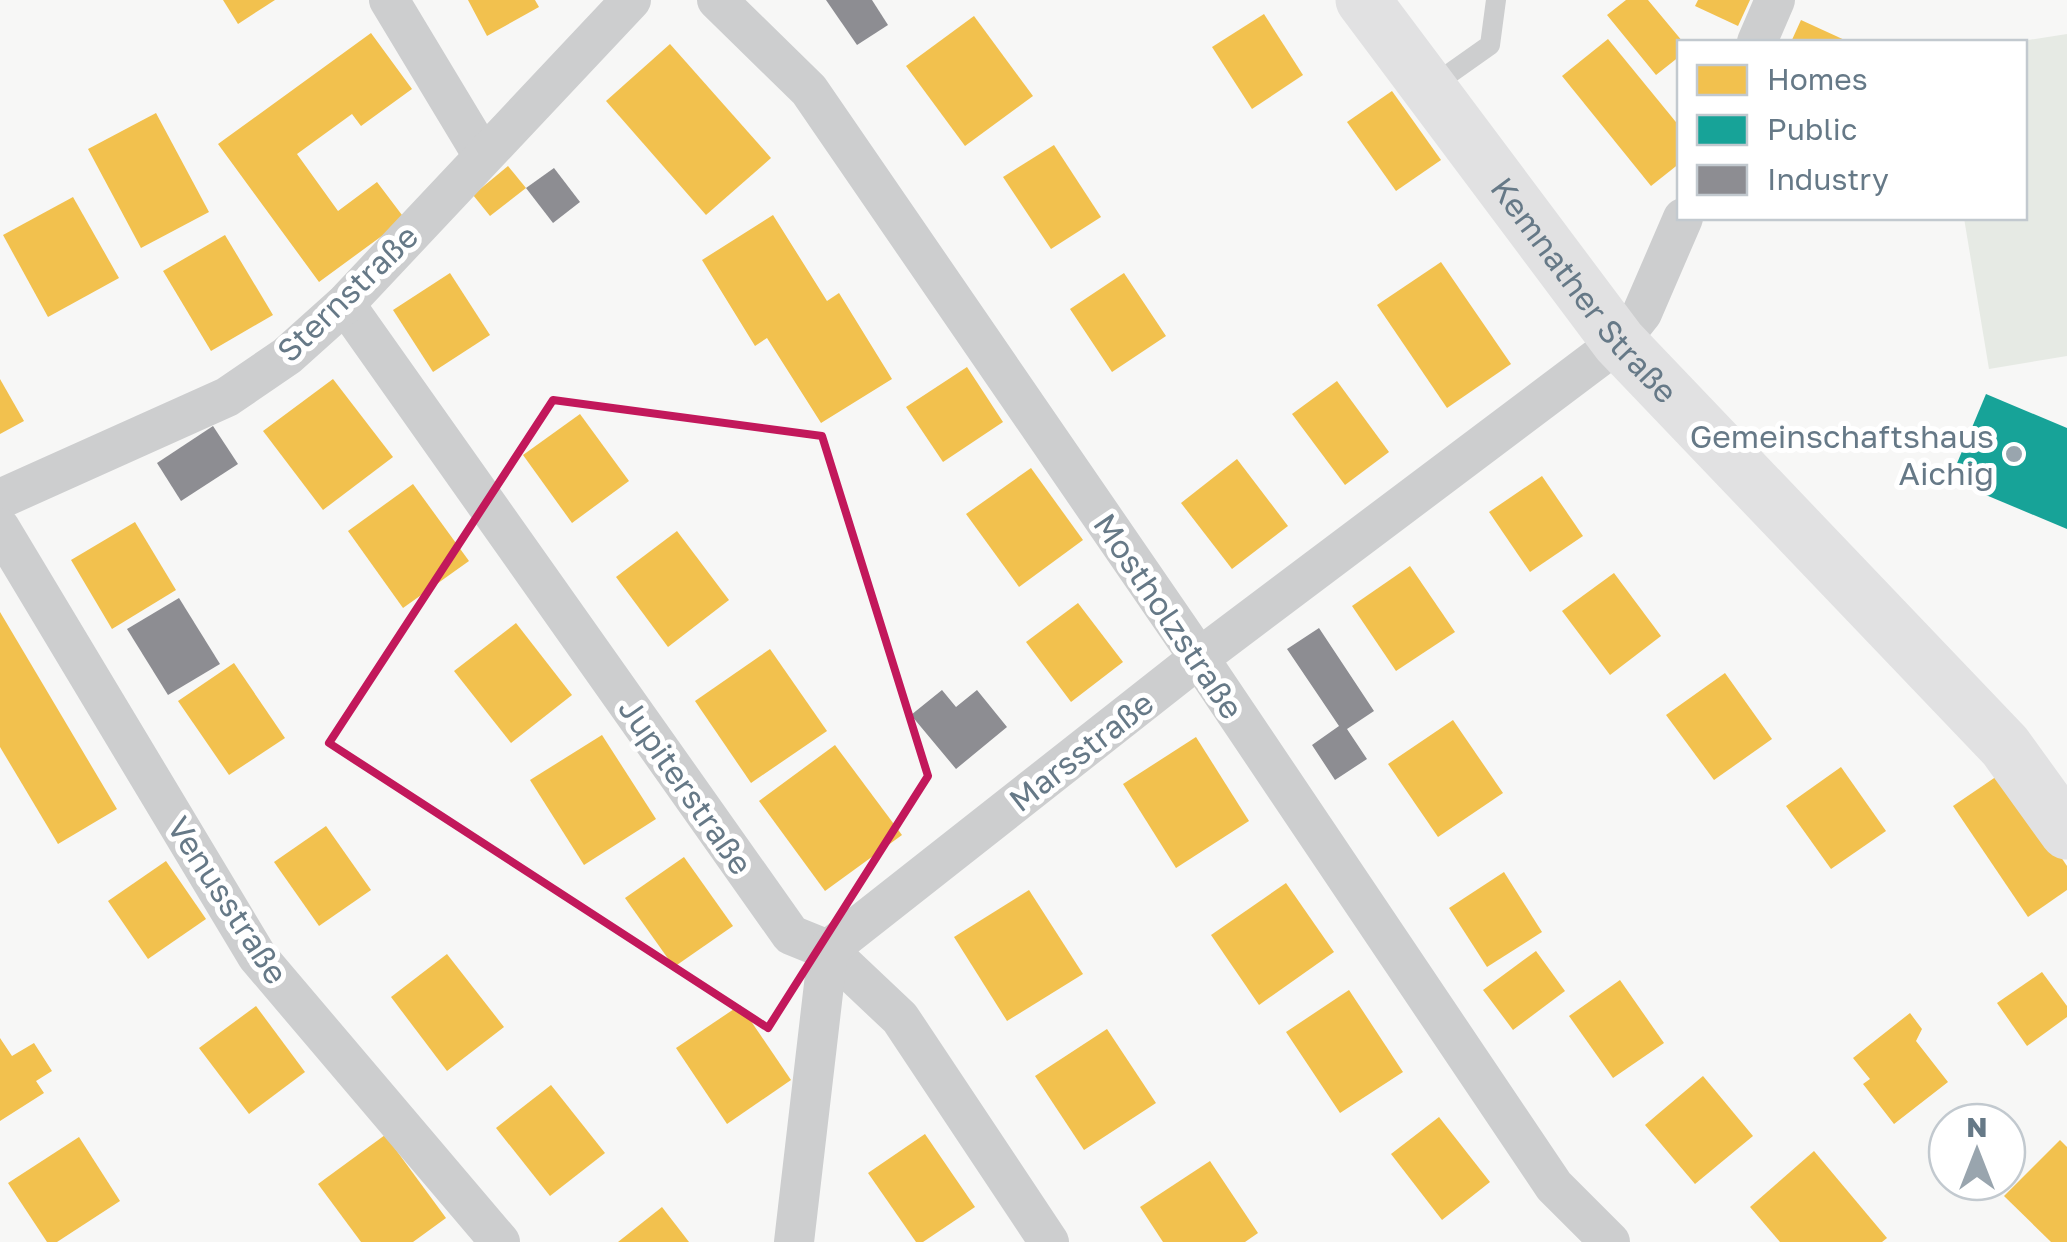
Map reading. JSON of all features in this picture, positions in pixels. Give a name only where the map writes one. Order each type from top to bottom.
[{"type":"main road","name":"Kemnather Straße","points":[[1363,0],[1619,342],[2005,746],[2061,812]]},
{"type":"street","points":[[389,0],[483,156]]},
{"type":"street","name":"Sternstraße","points":[[0,498],[227,397],[287,356],[344,304],[631,0]]},
{"type":"street","name":"Mostholzstraße","points":[[717,0],[809,90],[1199,658],[1554,1186],[1610,1242]]},
{"type":"street","points":[[1758,40],[1775,0]]},
{"type":"street","name":"Marsstraße","points":[[828,950],[1199,658],[1619,342],[1642,313],[1682,220]]},
{"type":"street","name":"Jupiterstraße","points":[[344,304],[792,935],[828,950],[900,1018],[1049,1242]]},
{"type":"street","name":"Venusstraße","points":[[0,528],[256,956],[500,1242]]},
{"type":"street","points":[[794,1242],[828,950]]},
{"type":"lane","points":[[1431,87],[1490,44],[1496,0]]},
{"type":"highlighted area","points":[[553,400],[822,436],[928,776],[768,1028],[329,743]]},
{"type":"shaded area","points":[[2067,34],[2067,356],[1989,369],[1964,220],[2027,220],[2027,40]]},
{"type":"building: Homes","points":[[223,0],[275,0],[238,24]]},
{"type":"building: Homes","points":[[468,0],[535,0],[539,7],[487,36]]},
{"type":"building: Homes","points":[[1626,0],[1648,0],[1681,40],[1677,40],[1677,58],[1656,75],[1607,15]]},
{"type":"building: Homes","points":[[1698,0],[1750,0],[1738,26],[1695,6]]},
{"type":"building: Homes","points":[[1264,14],[1303,75],[1252,109],[1212,47]]},
{"type":"building: Homes","points":[[974,16],[1033,96],[965,146],[906,66]]},
{"type":"building: Homes","points":[[1801,20],[1845,40],[1792,40]]},
{"type":"building: Homes","points":[[371,33],[412,89],[361,126],[352,114],[297,154],[338,211],[377,182],[405,219],[319,282],[218,144]]},
{"type":"building: Homes","points":[[1608,39],[1677,123],[1677,165],[1651,186],[1562,76]]},
{"type":"building: Homes","points":[[670,44],[771,158],[706,215],[606,101]]},
{"type":"building: Homes","points":[[1392,91],[1441,160],[1396,191],[1347,122]]},
{"type":"building: Homes","points":[[156,113],[209,212],[141,248],[88,149]]},
{"type":"building: Homes","points":[[1054,145],[1101,217],[1051,249],[1003,177]]},
{"type":"building: Homes","points":[[508,166],[526,188],[490,216],[473,195]]},
{"type":"building: Homes","points":[[73,197],[119,278],[48,317],[3,235]]},
{"type":"building: Homes","points":[[773,215],[827,301],[839,293],[892,379],[821,423],[767,338],[755,346],[702,260]]},
{"type":"building: Homes","points":[[225,235],[273,315],[211,351],[163,271]]},
{"type":"building: Homes","points":[[1441,262],[1511,364],[1447,408],[1377,305]]},
{"type":"building: Homes","points":[[450,273],[490,335],[433,372],[393,310]]},
{"type":"building: Homes","points":[[1124,273],[1166,336],[1112,372],[1070,309]]},
{"type":"building: Homes","points":[[967,367],[1003,422],[943,462],[906,407]]},
{"type":"building: Homes","points":[[0,379],[24,421],[0,434]]},
{"type":"building: Homes","points":[[333,379],[393,457],[323,510],[263,431]]},
{"type":"building: Homes","points":[[1337,381],[1389,452],[1345,485],[1292,414]]},
{"type":"building: Homes","points":[[580,414],[629,481],[572,523],[523,455]]},
{"type":"building: Homes","points":[[1237,459],[1288,526],[1232,569],[1181,503]]},
{"type":"building: Homes","points":[[1031,468],[1083,540],[1019,587],[966,514]]},
{"type":"building: Homes","points":[[1542,476],[1583,536],[1530,572],[1489,512]]},
{"type":"building: Homes","points":[[413,484],[469,561],[403,608],[348,531]]},
{"type":"building: Homes","points":[[135,522],[176,590],[112,629],[71,560]]},
{"type":"building: Homes","points":[[677,531],[729,600],[668,647],[616,577]]},
{"type":"building: Homes","points":[[1410,566],[1455,632],[1396,671],[1352,606]]},
{"type":"building: Homes","points":[[1614,573],[1661,636],[1610,675],[1562,611]]},
{"type":"building: Homes","points":[[1078,603],[1123,662],[1071,702],[1026,642]]},
{"type":"building: Homes","points":[[0,612],[117,809],[58,844],[0,747]]},
{"type":"building: Homes","points":[[516,623],[572,695],[511,743],[454,671]]},
{"type":"building: Homes","points":[[770,649],[827,731],[751,783],[695,701]]},
{"type":"building: Homes","points":[[234,663],[285,738],[229,775],[178,701]]},
{"type":"building: Homes","points":[[1725,673],[1772,739],[1714,780],[1666,715]]},
{"type":"building: Homes","points":[[1453,720],[1503,793],[1438,837],[1388,764]]},
{"type":"building: Homes","points":[[602,735],[656,819],[584,865],[530,780]]},
{"type":"building: Homes","points":[[1196,737],[1249,821],[1176,868],[1123,784]]},
{"type":"building: Homes","points":[[835,745],[902,835],[825,891],[759,801]]},
{"type":"building: Homes","points":[[1841,767],[1886,831],[1831,869],[1786,806]]},
{"type":"building: Homes","points":[[2003,772],[2067,866],[2067,890],[2028,917],[1953,806]]},
{"type":"building: Homes","points":[[326,826],[371,890],[319,926],[274,862]]},
{"type":"building: Homes","points":[[684,857],[733,926],[674,967],[625,898]]},
{"type":"building: Homes","points":[[166,861],[206,919],[148,959],[108,901]]},
{"type":"building: Homes","points":[[1504,872],[1542,932],[1487,967],[1449,908]]},
{"type":"building: Homes","points":[[1286,883],[1334,952],[1259,1005],[1211,935]]},
{"type":"building: Homes","points":[[1029,890],[1083,974],[1007,1021],[954,937]]},
{"type":"building: Homes","points":[[1536,951],[1565,991],[1513,1030],[1483,990]]},
{"type":"building: Homes","points":[[447,954],[504,1027],[447,1071],[391,997]]},
{"type":"building: Homes","points":[[2042,972],[2067,1006],[2067,1017],[2027,1046],[1997,1003]]},
{"type":"building: Homes","points":[[1620,980],[1664,1043],[1613,1078],[1569,1016]]},
{"type":"building: Homes","points":[[1349,990],[1403,1072],[1340,1113],[1286,1032]]},
{"type":"building: Homes","points":[[740,1005],[791,1080],[727,1124],[676,1048]]},
{"type":"building: Homes","points":[[256,1006],[305,1072],[249,1114],[199,1048]]},
{"type":"building: Homes","points":[[1910,1013],[1922,1029],[1916,1041],[1948,1082],[1894,1124],[1863,1084],[1870,1079],[1853,1058]]},
{"type":"building: Homes","points":[[1107,1029],[1156,1103],[1084,1150],[1035,1076]]},
{"type":"building: Homes","points":[[0,1038],[12,1056],[34,1043],[52,1071],[36,1081],[44,1093],[0,1121]]},
{"type":"building: Homes","points":[[1703,1076],[1753,1136],[1695,1184],[1645,1125]]},
{"type":"building: Homes","points":[[551,1085],[605,1153],[550,1196],[496,1128]]},
{"type":"building: Homes","points":[[1439,1117],[1490,1182],[1442,1220],[1391,1154]]},
{"type":"building: Homes","points":[[925,1134],[975,1207],[923,1242],[916,1242],[868,1173]]},
{"type":"building: Homes","points":[[385,1135],[446,1218],[413,1242],[361,1242],[318,1184]]},
{"type":"building: Homes","points":[[79,1137],[120,1201],[57,1242],[47,1242],[8,1183]]},
{"type":"building: Homes","points":[[2060,1140],[2067,1147],[2067,1242],[2051,1242],[2010,1202],[2027,1202],[2027,1173]]},
{"type":"building: Homes","points":[[1814,1151],[1887,1238],[1882,1242],[1780,1242],[1750,1207]]},
{"type":"building: Homes","points":[[1210,1161],[1258,1233],[1245,1242],[1163,1242],[1140,1207]]},
{"type":"building: Homes","points":[[662,1207],[689,1242],[618,1242]]},
{"type":"building: Public","name":"Gemeinschaftshaus Aichig","points":[[1986,394],[2067,428],[2067,529],[1950,480]]},
{"type":"building: Industry","points":[[826,0],[872,0],[888,25],[857,45]]},
{"type":"building: Industry","points":[[554,168],[580,202],[553,223],[526,188]]},
{"type":"building: Industry","points":[[213,426],[238,464],[181,501],[157,463]]},
{"type":"building: Industry","points":[[179,598],[220,664],[168,695],[127,629]]},
{"type":"building: Industry","points":[[1319,628],[1374,711],[1347,729],[1367,759],[1335,780],[1312,745],[1339,726],[1287,649]]},
{"type":"building: Industry","points":[[942,690],[956,707],[977,690],[1007,727],[956,769],[911,715]]},
{"type":"place","name":"Gemeinschaftshaus Aichig","points":[[2014,454]]}]
